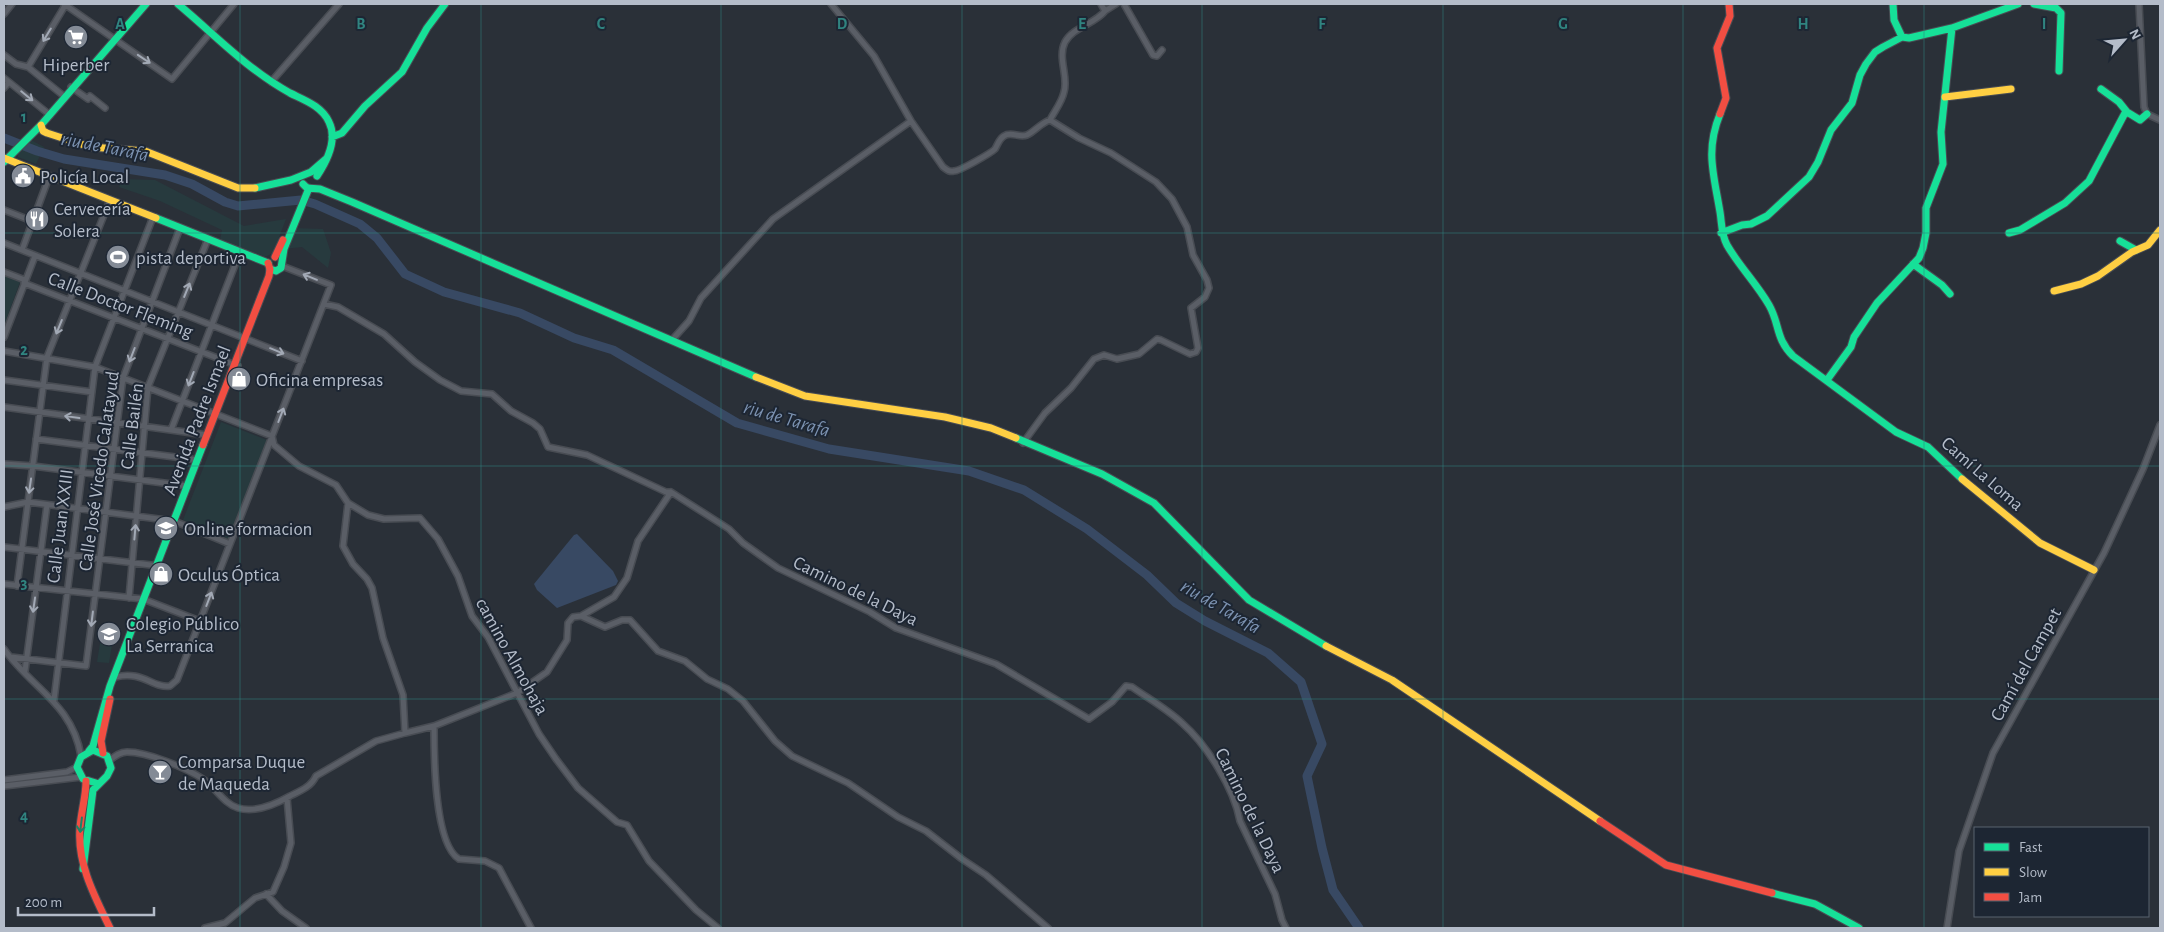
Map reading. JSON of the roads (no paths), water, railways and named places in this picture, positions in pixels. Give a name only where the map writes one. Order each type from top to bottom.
[{"type":"main road","points":[[114,39],[142,4]]},
{"type":"main road","points":[[146,4],[36,130],[5,159],[240,252],[275,264]]},
{"type":"main road","points":[[178,4],[271,82],[318,108],[326,116],[331,126],[332,137],[326,159],[310,180]]},
{"type":"main road","points":[[332,137],[342,133],[365,106],[402,72],[427,28],[445,4]]},
{"type":"main road","name":"Camí La Loma","points":[[1729,4],[1730,16],[1717,48],[1726,98],[1713,131],[1711,151],[1713,182],[1720,213],[1721,234],[1770,308],[1786,351],[1896,432],[1928,446],[1956,474],[1980,491],[2012,521],[2040,542],[2094,570]]},
{"type":"main road","points":[[1894,4],[1894,20],[1902,37]]},
{"type":"main road","points":[[1721,234],[1742,225],[1751,224],[1767,216],[1809,177],[1818,162],[1831,130],[1852,103],[1860,75],[1875,52],[1902,37],[1909,38],[1952,28],[2018,4]]},
{"type":"main road","points":[[2034,4],[2056,8],[2061,13],[2059,70]]},
{"type":"main road","points":[[1827,380],[1851,347],[1854,337],[1877,303],[1919,258],[1924,248],[1926,208],[1943,164],[1941,132],[1952,28]]},
{"type":"main road","points":[[1946,97],[2012,89]]},
{"type":"main road","points":[[2101,89],[2119,102],[2127,112],[2140,120],[2147,114]]},
{"type":"main road","points":[[2009,232],[2020,230],[2065,203],[2090,180],[2123,116],[2127,112]]},
{"type":"main road","points":[[36,130],[43,130],[83,146],[136,149],[156,154],[216,181],[238,188],[270,185],[291,180],[310,180],[352,202],[805,396],[945,416],[991,428],[1023,443],[1043,449],[1102,474],[1154,503],[1249,600],[1307,636],[1392,680],[1666,865],[1815,904],[1859,928]]},
{"type":"main road","name":"Avenida Padre Ismael","points":[[103,753],[101,741],[116,677],[269,276],[310,180]]},
{"type":"main road","points":[[2054,291],[2090,280],[2136,250],[2148,245],[2160,230]]},
{"type":"main road","points":[[2120,241],[2136,250]]},
{"type":"main road","points":[[1913,264],[1943,286],[1950,294]]},
{"type":"main road","name":"Avenida Padre Ismael","points":[[175,522],[217,414]]},
{"type":"main road","name":"Avenida Padre Ismael","points":[[84,752],[93,746],[110,686],[145,600]]},
{"type":"main road","points":[[83,869],[93,790],[96,784],[109,775],[111,770],[110,760],[103,753],[84,752],[77,767],[87,791],[80,829],[80,856],[83,869],[110,928]]},
{"type":"main road","points":[[83,779],[96,784]]},
{"type":"street","points":[[4,14],[12,4]]},
{"type":"street","points":[[28,67],[65,4],[172,79],[234,4]]},
{"type":"street","points":[[271,82],[339,4]]},
{"type":"street","points":[[831,4],[874,56],[911,121],[943,167],[953,172],[986,156],[1005,135],[1027,135],[1041,123],[1050,120],[1065,91],[1062,61],[1064,44],[1068,37],[1100,17],[1105,11],[1116,4]]},
{"type":"street","points":[[1101,4],[1105,11]]},
{"type":"street","points":[[1124,4],[1152,55],[1157,56],[1162,50]]},
{"type":"street","points":[[2139,4],[2144,107],[2147,114],[2160,120]]},
{"type":"street","points":[[4,55],[16,64],[28,67],[64,96]]},
{"type":"street","points":[[4,78],[49,114]]},
{"type":"street","points":[[4,88],[9,82]]},
{"type":"street","points":[[72,88],[88,99],[90,96],[104,108]]},
{"type":"street","points":[[1023,443],[1045,413],[1071,388],[1094,359],[1099,356],[1104,355],[1117,359],[1132,356],[1144,351],[1157,339],[1194,354],[1198,348],[1191,308],[1206,297],[1208,288],[1207,280],[1193,255],[1187,227],[1172,199],[1156,182],[1111,153],[1079,138],[1050,120]]},
{"type":"street","points":[[672,340],[688,321],[701,298],[774,219],[911,121]]},
{"type":"street","points":[[22,250],[50,176]]},
{"type":"street","points":[[17,586],[47,357],[110,200]]},
{"type":"street","points":[[4,210],[32,221]]},
{"type":"street","name":"Calle Juan XXIII","points":[[54,700],[53,690],[95,367],[153,217]]},
{"type":"street","name":"Calle José Vicedo Calatayud","points":[[57,663],[86,666],[123,378],[180,228]]},
{"type":"street","name":"Calle Bailén","points":[[129,598],[148,387],[208,239]]},
{"type":"street","points":[[4,243],[302,361]]},
{"type":"street","points":[[172,430],[240,252]]},
{"type":"street","points":[[4,336],[35,256]]},
{"type":"street","points":[[116,677],[139,676],[163,687],[170,686],[177,680],[324,304],[331,285],[275,264]]},
{"type":"street","name":"Calle Doctor Fleming","points":[[4,272],[70,301],[236,365]]},
{"type":"street","name":"Camino de la Daya","points":[[324,304],[338,308],[384,334],[415,362],[440,380],[461,391],[492,394],[511,411],[540,429],[548,447],[587,455],[666,492],[671,492],[729,530],[743,543],[778,568],[870,612],[896,628],[996,664],[1089,719],[1112,702],[1126,686],[1132,687],[1163,707],[1196,736],[1218,768],[1275,894],[1286,928]]},
{"type":"street","points":[[4,351],[47,357],[95,367],[272,436]]},
{"type":"street","points":[[4,380],[92,392]]},
{"type":"street","points":[[4,407],[208,435]]},
{"type":"street","name":"Camí del Campet","points":[[1947,928],[1959,851],[1993,753],[2094,570],[2143,469],[2160,425]]},
{"type":"street","name":"camino Almohaja","points":[[272,436],[274,445],[299,466],[336,485],[348,503],[368,515],[384,519],[420,518],[438,539],[458,576],[472,616],[488,637],[539,734],[578,788],[617,822],[627,825],[649,861],[696,910],[718,928]]},
{"type":"street","points":[[36,439],[198,460]]},
{"type":"street","points":[[4,464],[188,486]]},
{"type":"street","points":[[110,760],[119,754],[127,752],[160,759],[203,779],[230,804],[239,809],[271,806],[313,783],[316,776],[376,741],[434,726],[517,693],[547,672],[567,640],[568,623],[573,617],[581,616],[614,597],[627,578],[638,541],[671,492]]},
{"type":"street","points":[[4,507],[28,502],[175,522],[230,544]]},
{"type":"street","points":[[348,503],[343,546],[353,564],[367,579],[372,588],[381,630],[403,695],[405,732]]},
{"type":"street","points":[[25,671],[47,505]]},
{"type":"street","points":[[4,547],[158,566]]},
{"type":"street","points":[[4,584],[145,600],[200,620]]},
{"type":"street","points":[[581,616],[604,627],[622,620],[630,620],[658,651],[685,662],[707,680],[728,689],[742,701],[775,741],[792,756],[848,783],[898,817],[926,831],[986,875],[1048,928]]},
{"type":"street","points":[[4,651],[54,700],[71,724],[84,752]]},
{"type":"street","points":[[11,657],[57,663]]},
{"type":"street","points":[[44,691],[49,692],[53,690]]},
{"type":"street","points":[[434,726],[434,767],[437,796],[442,821],[452,850],[459,859],[485,861],[499,868],[531,928]]},
{"type":"street","points":[[4,780],[68,772],[77,767]]},
{"type":"street","points":[[4,786],[83,779]]},
{"type":"street","points":[[205,928],[225,923],[255,898],[273,892],[284,867],[291,843],[287,798]]},
{"type":"street","points":[[266,894],[282,911],[306,928]]},
{"type":"water","points":[[577,534],[613,571],[618,581],[616,585],[557,608],[537,590],[534,584],[574,535]]},
{"type":"waterway","name":"riu de Tarafa","points":[[4,138],[64,159],[165,175],[192,184],[225,202],[238,206],[301,200],[315,204],[360,224],[377,238],[405,274],[444,292],[520,313],[574,338],[613,350],[737,423],[829,449],[969,471],[1024,490],[1087,529],[1147,575],[1176,603],[1205,621],[1268,653],[1301,682],[1322,744],[1307,776],[1322,848],[1333,890],[1359,928]]},
{"type":"place","name":"Hiperber","points":[[76,37]]},
{"type":"place","name":"Policía Local","points":[[23,176]]},
{"type":"place","name":"Cervecería Solera","points":[[37,219]]},
{"type":"place","name":"pista deportiva","points":[[118,257]]},
{"type":"place","name":"Oficina empresas","points":[[239,379]]},
{"type":"place","name":"Online formacion","points":[[166,528]]},
{"type":"place","name":"Oculus Óptica","points":[[161,574]]},
{"type":"place","name":"Colegio Público La Serranica","points":[[109,634]]},
{"type":"place","name":"Comparsa Duque de Maqueda","points":[[160,772]]}]
